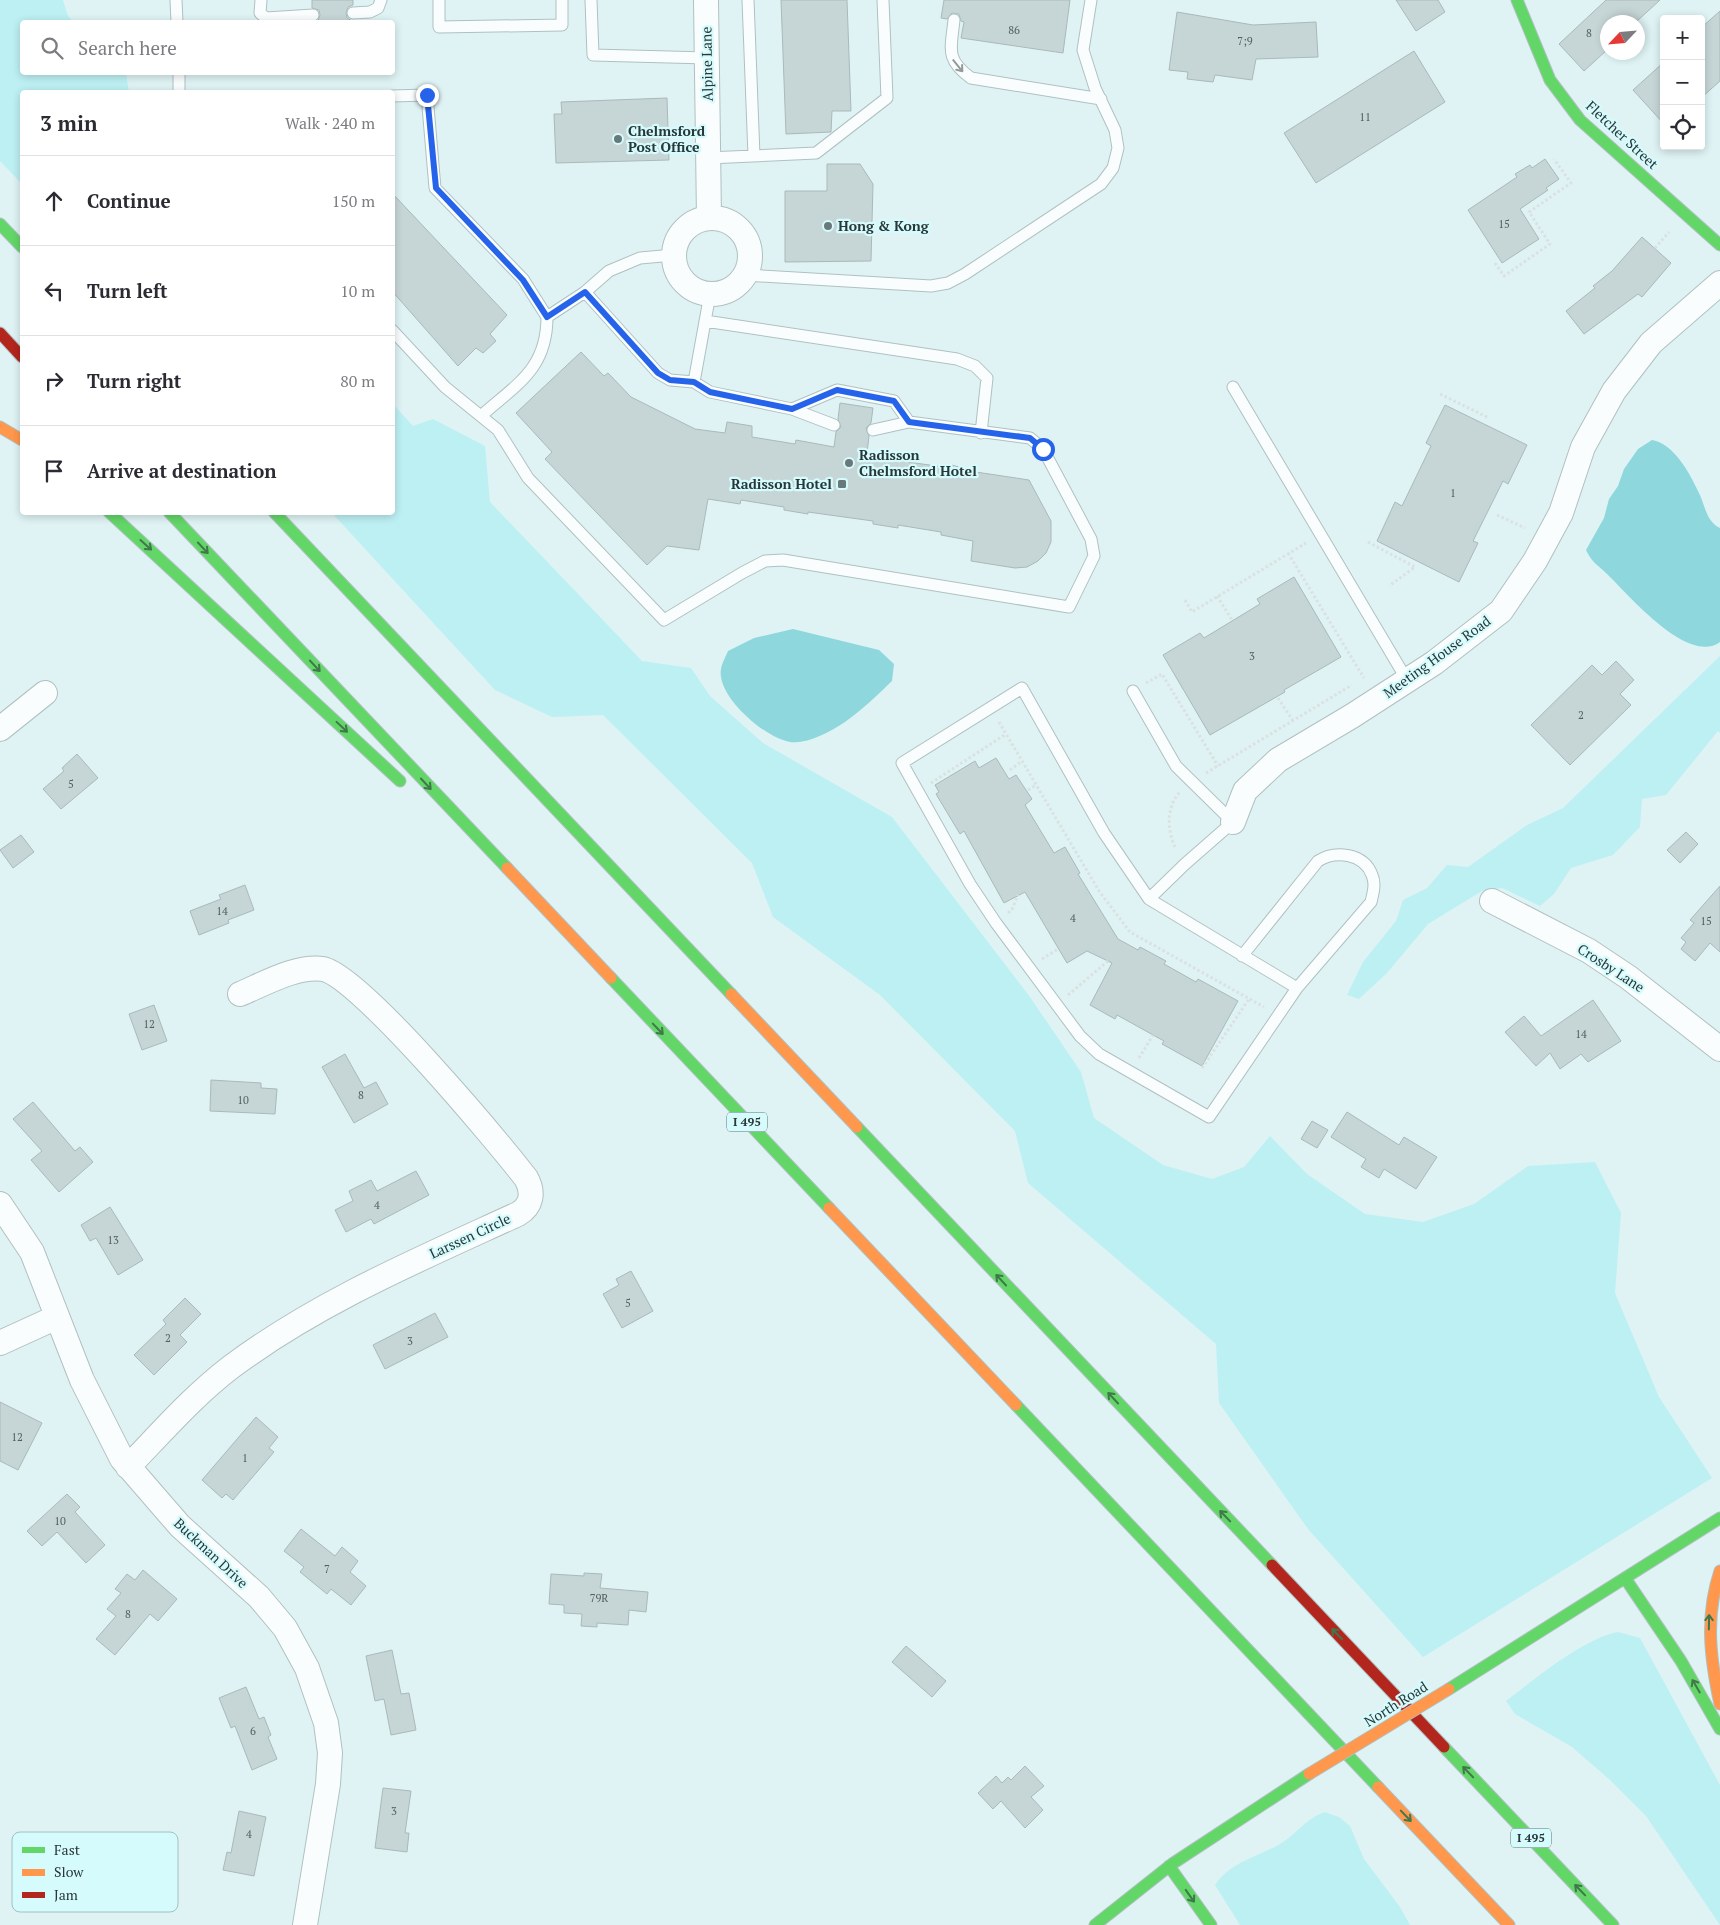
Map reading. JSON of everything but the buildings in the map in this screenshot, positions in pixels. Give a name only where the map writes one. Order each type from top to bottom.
[{"type":"main road","name":"Fletcher Street","points":[[1517,0],[1550,80],[1580,120],[1720,245]]},
{"type":"main road","points":[[0,224],[20,245]]},
{"type":"main road","points":[[0,333],[20,355]]},
{"type":"main road","points":[[0,426],[20,439]]},
{"type":"main road","points":[[112,515],[408,789]]},
{"type":"main road","name":"I 495","points":[[172,515],[1509,1925]]},
{"type":"main road","name":"I 495","points":[[277,515],[1613,1925]]},
{"type":"main road","points":[[486,864],[642,1012]]},
{"type":"main road","name":"North Road","points":[[1095,1925],[1130,1894],[1169,1866],[1310,1774],[1449,1689],[1720,1518]]},
{"type":"main road","points":[[1720,1571],[1710,1602],[1708,1630],[1720,1704]]},
{"type":"main road","points":[[1625,1578],[1681,1661],[1720,1729]]},
{"type":"main road","points":[[1169,1866],[1211,1925]]},
{"type":"street","name":"Alpine Lane","points":[[706,0],[709,218]]},
{"type":"street","points":[[709,218],[720,218],[732,223],[747,240],[750,258],[745,275],[730,289],[710,294],[699,291],[681,277],[676,266],[674,255],[681,234],[693,223],[709,218]]},
{"type":"street","name":"Meeting House Road","points":[[1233,822],[1245,791],[1278,760],[1434,663],[1501,611],[1535,561],[1561,513],[1583,446],[1614,391],[1650,343],[1720,283]]},
{"type":"street","points":[[0,729],[45,693]]},
{"type":"street","name":"Crosby Lane","points":[[1492,901],[1588,951],[1628,977],[1720,1049]]},
{"type":"street","name":"Larssen Circle","points":[[128,1466],[205,1389],[256,1349],[355,1292],[518,1214],[526,1208],[531,1198],[531,1187],[526,1178],[485,1125],[402,1036],[345,980],[324,970],[306,970],[240,994]]},
{"type":"street","name":"Buckman Drive","points":[[0,1204],[32,1252],[82,1380],[108,1436],[128,1466],[180,1526],[259,1598],[272,1613],[297,1648],[317,1694],[326,1722],[330,1753],[328,1784],[305,1925]]},
{"type":"street","points":[[0,1343],[58,1317]]},
{"type":"lane","points":[[176,0],[177,20]]},
{"type":"lane","points":[[261,0],[260,14],[266,18],[313,15]]},
{"type":"lane","points":[[353,13],[370,12],[378,8],[381,0]]},
{"type":"lane","points":[[438,0],[439,27],[562,25],[562,0]]},
{"type":"lane","points":[[591,0],[593,55],[707,58]]},
{"type":"lane","points":[[748,0],[754,156]]},
{"type":"lane","points":[[708,158],[816,153],[887,98],[883,0]]},
{"type":"lane","points":[[745,275],[931,286],[948,282],[965,274],[1101,184],[1113,168],[1118,148],[1115,130],[1100,99],[1083,50],[1091,0]]},
{"type":"lane","points":[[954,20],[951,54],[957,68],[971,78],[1100,99]]},
{"type":"lane","points":[[179,75],[179,90]]},
{"type":"lane","points":[[395,96],[427,95],[436,188],[523,280],[547,317],[547,334],[538,361],[481,416]]},
{"type":"lane","points":[[547,317],[585,292],[609,271],[640,258],[674,255]]},
{"type":"lane","points":[[585,292],[658,373],[670,380],[694,382],[710,392],[792,409],[834,425]]},
{"type":"lane","points":[[694,382],[710,294]]},
{"type":"lane","points":[[705,321],[957,359],[975,366],[987,378],[982,433]]},
{"type":"lane","points":[[395,333],[446,387],[498,430],[528,478],[664,620],[764,561],[783,560],[1069,607],[1094,556],[1091,539],[1043,449],[1030,438],[909,422],[873,430]]},
{"type":"lane","points":[[1233,387],[1407,680]]},
{"type":"lane","points":[[792,409],[837,390],[894,401],[909,422]]},
{"type":"lane","points":[[1242,956],[1318,861],[1336,854],[1350,855],[1362,862],[1372,874],[1374,888],[1371,902],[1297,988],[1209,1117],[1099,1054],[1080,1036],[996,923],[970,884],[902,762],[1022,688],[1104,833],[1149,899],[1242,956],[1297,988]]},
{"type":"lane","points":[[1132,691],[1176,766],[1233,822],[1149,899]]},
{"type":"path","points":[[1495,262],[1504,276],[1550,244],[1530,212],[1571,183],[1554,159]]},
{"type":"path","points":[[1440,394],[1489,418]]},
{"type":"path","points":[[1497,515],[1525,528]]},
{"type":"path","points":[[1368,542],[1415,567],[1389,586]]},
{"type":"path","points":[[1185,600],[1192,612],[1306,543]]},
{"type":"path","points":[[1288,553],[1364,678]]},
{"type":"path","points":[[1217,596],[1232,620]]},
{"type":"path","points":[[1146,683],[1162,674],[1218,766]]},
{"type":"path","points":[[1278,698],[1293,721]]},
{"type":"path","points":[[997,718],[1099,891],[1130,932],[1266,1008]]},
{"type":"path","points":[[928,785],[1006,734]]},
{"type":"path","points":[[1010,770],[1022,761]]},
{"type":"path","points":[[1028,790],[1036,785]]},
{"type":"path","points":[[1056,1005],[1108,962]]},
{"type":"path","points":[[1202,1068],[1249,999]]},
{"type":"path","points":[[1130,1072],[1153,1035]]},
{"type":"shaded area","points":[[0,0],[63,0],[68,16],[71,20],[20,20],[20,75],[126,75],[129,90],[20,90],[20,182],[0,161]]},
{"type":"shaded area","points":[[395,406],[413,426],[433,419],[485,446],[490,502],[642,661],[691,668],[710,696],[763,743],[892,817],[1030,997],[1081,1072],[1094,1118],[1163,1165],[1212,1179],[1244,1167],[1270,1136],[1307,1174],[1365,1214],[1423,1222],[1474,1204],[1528,1166],[1595,1162],[1621,1213],[1615,1293],[1659,1397],[1712,1478],[1423,1657],[1308,1529],[1219,1403],[1216,1344],[1028,1183],[1015,1131],[880,995],[773,917],[752,863],[603,715],[552,717],[495,690],[334,515],[395,515]]},
{"type":"shaded area","points":[[1652,440],[1667,447],[1680,460],[1694,484],[1709,517],[1720,528],[1720,642],[1707,647],[1692,644],[1675,636],[1659,624],[1590,558],[1586,550],[1604,518],[1609,499],[1618,486],[1624,469],[1638,449]]},
{"type":"shaded area","points":[[793,629],[879,650],[894,664],[892,681],[855,714],[835,729],[801,742],[790,742],[780,739],[768,733],[744,714],[726,691],[721,669],[728,651],[754,638]]},
{"type":"shaded area","points":[[1720,656],[1720,733],[1718,731],[1666,795],[1642,799],[1640,827],[1613,855],[1571,868],[1554,894],[1540,906],[1502,888],[1482,891],[1428,924],[1387,973],[1359,999],[1347,995],[1363,962],[1396,921],[1403,900],[1427,888],[1447,865],[1468,867],[1527,825],[1563,808]]},
{"type":"shaded area","points":[[1618,1632],[1640,1638],[1720,1785],[1720,1925],[1646,1816],[1610,1780],[1572,1747],[1515,1714],[1506,1701],[1574,1651],[1604,1636]]},
{"type":"shaded area","points":[[1325,1812],[1339,1817],[1350,1826],[1364,1859],[1400,1907],[1410,1925],[1240,1925],[1215,1885],[1221,1877],[1236,1865],[1280,1844],[1312,1818]]},
{"type":"traffic: fast","points":[[1517,0],[1550,80],[1580,120],[1720,245]]},
{"type":"traffic: fast","points":[[0,224],[20,245]]},
{"type":"traffic: fast","points":[[112,515],[400,781]]},
{"type":"traffic: fast","points":[[172,515],[507,868]]},
{"type":"traffic: fast","points":[[277,515],[731,994]]},
{"type":"traffic: fast","points":[[611,978],[829,1208]]},
{"type":"traffic: fast","points":[[857,1127],[1272,1565]]},
{"type":"traffic: fast","points":[[1016,1405],[1378,1787]]},
{"type":"traffic: fast","points":[[1449,1689],[1720,1518]]},
{"type":"traffic: fast","points":[[1625,1578],[1681,1661],[1720,1729]]},
{"type":"traffic: fast","points":[[1444,1747],[1613,1925]]},
{"type":"traffic: fast","points":[[1095,1925],[1172,1864],[1309,1774]]},
{"type":"traffic: fast","points":[[1169,1866],[1211,1925]]},
{"type":"traffic: slow","points":[[0,427],[20,439]]},
{"type":"traffic: slow","points":[[507,868],[611,978]]},
{"type":"traffic: slow","points":[[731,994],[857,1127]]},
{"type":"traffic: slow","points":[[829,1208],[1016,1405]]},
{"type":"traffic: slow","points":[[1720,1571],[1712,1604],[1711,1621],[1712,1654],[1720,1704]]},
{"type":"traffic: slow","points":[[1309,1774],[1449,1689]]},
{"type":"traffic: slow","points":[[1378,1787],[1509,1925]]},
{"type":"traffic: jam","points":[[0,333],[20,355]]},
{"type":"traffic: jam","points":[[1272,1565],[1444,1747]]},
{"type":"place","name":"Chelmsford Post Office","points":[[618,139]]},
{"type":"place","name":"Hong & Kong","points":[[828,226]]},
{"type":"place","name":"Radisson Chelmsford Hotel","points":[[849,463]]},
{"type":"place","name":"Radisson Hotel","points":[[842,484]]},
{"type":"route","points":[[427,95],[436,188],[523,280],[547,317],[585,292],[658,373],[670,380],[694,382],[710,392],[792,409],[837,390],[894,401],[909,422],[1030,438],[1043,449]]}]
